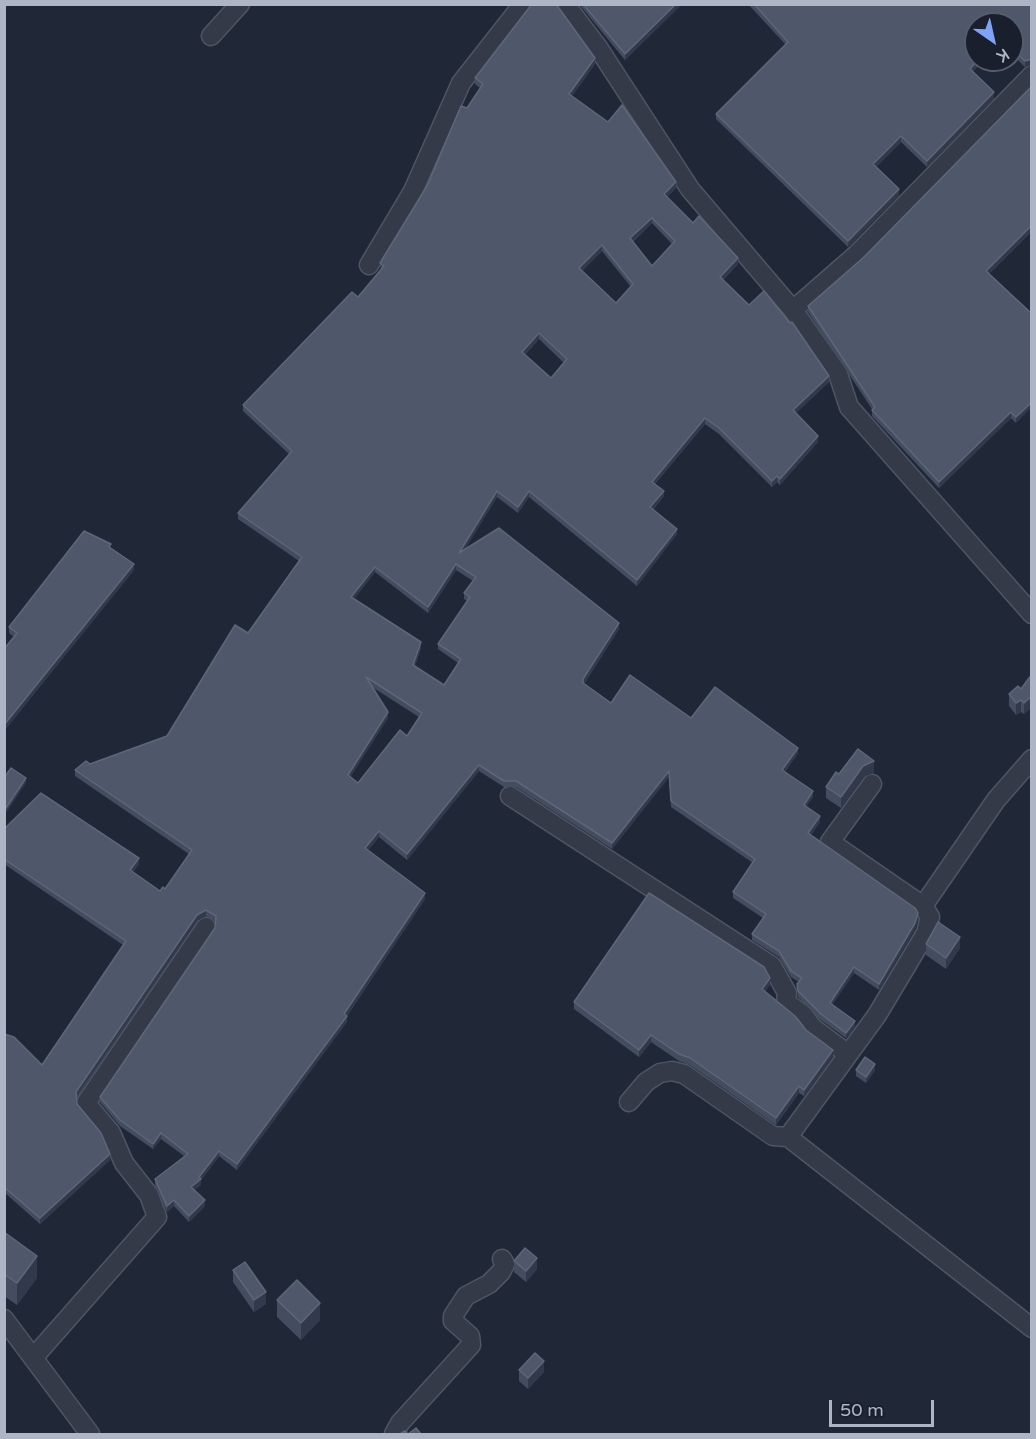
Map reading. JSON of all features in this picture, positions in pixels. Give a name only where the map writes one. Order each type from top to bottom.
[{"type":"street","points":[[211,36],[240,4]]},
{"type":"street","points":[[369,265],[413,191],[461,83],[523,4]]},
{"type":"street","points":[[566,4],[597,46],[690,189],[793,310],[838,374],[849,407],[1032,614]]},
{"type":"street","points":[[793,310],[856,255],[1030,81]]},
{"type":"street","points":[[923,906],[996,800],[1032,759]]},
{"type":"street","points":[[788,1137],[877,1016],[926,933],[930,917],[923,906],[830,842],[872,784]]},
{"type":"street","points":[[510,796],[772,966],[781,980],[786,993],[786,1002],[803,1015],[813,1028],[848,1054]]},
{"type":"street","points":[[33,1358],[157,1217],[149,1195],[124,1163],[111,1133],[86,1103],[206,927]]},
{"type":"street","points":[[629,1102],[646,1082],[660,1073],[672,1071],[684,1074],[773,1136],[788,1137],[1032,1328]]},
{"type":"street","points":[[394,1434],[400,1423],[471,1345],[470,1336],[453,1321],[453,1316],[466,1296],[489,1284],[501,1272],[505,1264],[502,1259]]},
{"type":"street","points":[[4,1319],[90,1434]]},
{"type":"building","points":[[532,4],[556,4],[595,58],[569,94],[608,122],[622,105],[676,182],[664,194],[693,223],[699,216],[738,258],[720,277],[749,305],[764,291],[790,323],[792,322],[829,376],[793,410],[818,436],[780,479],[777,476],[772,481],[719,428],[705,418],[652,482],[664,491],[650,507],[677,529],[637,580],[529,491],[518,507],[497,491],[459,553],[499,528],[619,623],[583,679],[583,683],[611,703],[630,675],[691,718],[715,687],[798,748],[782,770],[813,791],[804,805],[820,816],[808,833],[915,908],[918,913],[915,923],[879,984],[854,967],[830,1003],[855,1021],[846,1033],[821,1014],[798,991],[797,984],[802,978],[791,971],[779,951],[752,934],[766,914],[733,892],[755,859],[671,801],[669,771],[612,843],[516,781],[504,781],[479,765],[407,854],[379,831],[365,848],[425,893],[344,1014],[347,1016],[237,1164],[219,1151],[199,1177],[201,1179],[191,1187],[205,1200],[189,1216],[174,1200],[167,1206],[155,1179],[188,1154],[161,1133],[153,1144],[120,1120],[100,1097],[215,928],[216,916],[206,910],[197,915],[76,1092],[77,1104],[101,1133],[110,1154],[40,1218],[4,1187],[4,1034],[14,1037],[42,1065],[126,941],[4,859],[4,829],[41,793],[139,858],[130,870],[160,891],[163,887],[165,889],[192,850],[75,770],[86,761],[90,764],[167,736],[235,625],[248,633],[302,557],[238,513],[292,451],[243,405],[352,292],[358,297],[384,266],[380,263],[427,186],[461,106],[467,108],[483,84],[475,78]],"holes":[[[652,218],[675,241],[652,266],[630,238]],[[602,245],[633,284],[616,303],[579,268]],[[539,333],[567,359],[551,378],[522,352]],[[456,564],[476,577],[464,593],[470,597],[438,644],[461,659],[444,685],[413,665],[421,642],[351,597],[375,567],[428,607]],[[366,677],[422,713],[407,736],[400,730],[358,783],[348,775],[388,712]]]},
{"type":"building","points":[[583,4],[676,4],[625,54]]},
{"type":"building","points":[[754,4],[1032,4],[1032,59],[1025,61],[1024,12],[964,12],[964,72],[973,72],[994,92],[927,161],[901,136],[873,164],[899,189],[848,241],[716,114],[788,42]]},
{"type":"building","points":[[1032,86],[1032,225],[986,271],[1032,314],[1032,402],[1016,417],[1011,412],[939,482],[872,410],[875,407],[808,306],[864,257]]},
{"type":"building","points":[[84,531],[111,544],[109,547],[134,564],[4,725],[4,649],[17,633],[9,627]]},
{"type":"building","points":[[1032,674],[1032,696],[1024,703],[1021,700],[1016,703],[1009,694],[1018,686],[1021,689]]},
{"type":"building","points":[[858,749],[874,761],[863,766],[841,797],[826,787],[836,772],[839,774]]},
{"type":"building","points":[[11,768],[26,778],[4,811],[4,778]]},
{"type":"building","points":[[649,893],[764,967],[770,978],[762,989],[795,1016],[806,1030],[833,1050],[804,1090],[799,1086],[776,1118],[690,1058],[679,1054],[651,1035],[639,1050],[574,1002]]},
{"type":"building","points":[[938,922],[960,937],[946,958],[926,944]]},
{"type":"building","points":[[865,1057],[875,1064],[866,1077],[856,1070]]},
{"type":"building","points":[[4,1232],[37,1256],[17,1283],[4,1274]]},
{"type":"building","points":[[525,1248],[537,1258],[526,1271],[514,1261]]},
{"type":"building","points":[[245,1262],[266,1292],[254,1300],[233,1270]]},
{"type":"building","points":[[297,1280],[320,1303],[301,1323],[277,1300]]},
{"type":"building","points":[[535,1353],[544,1361],[528,1378],[519,1370]]},
{"type":"building","points":[[416,1428],[421,1434],[408,1434]]}]
